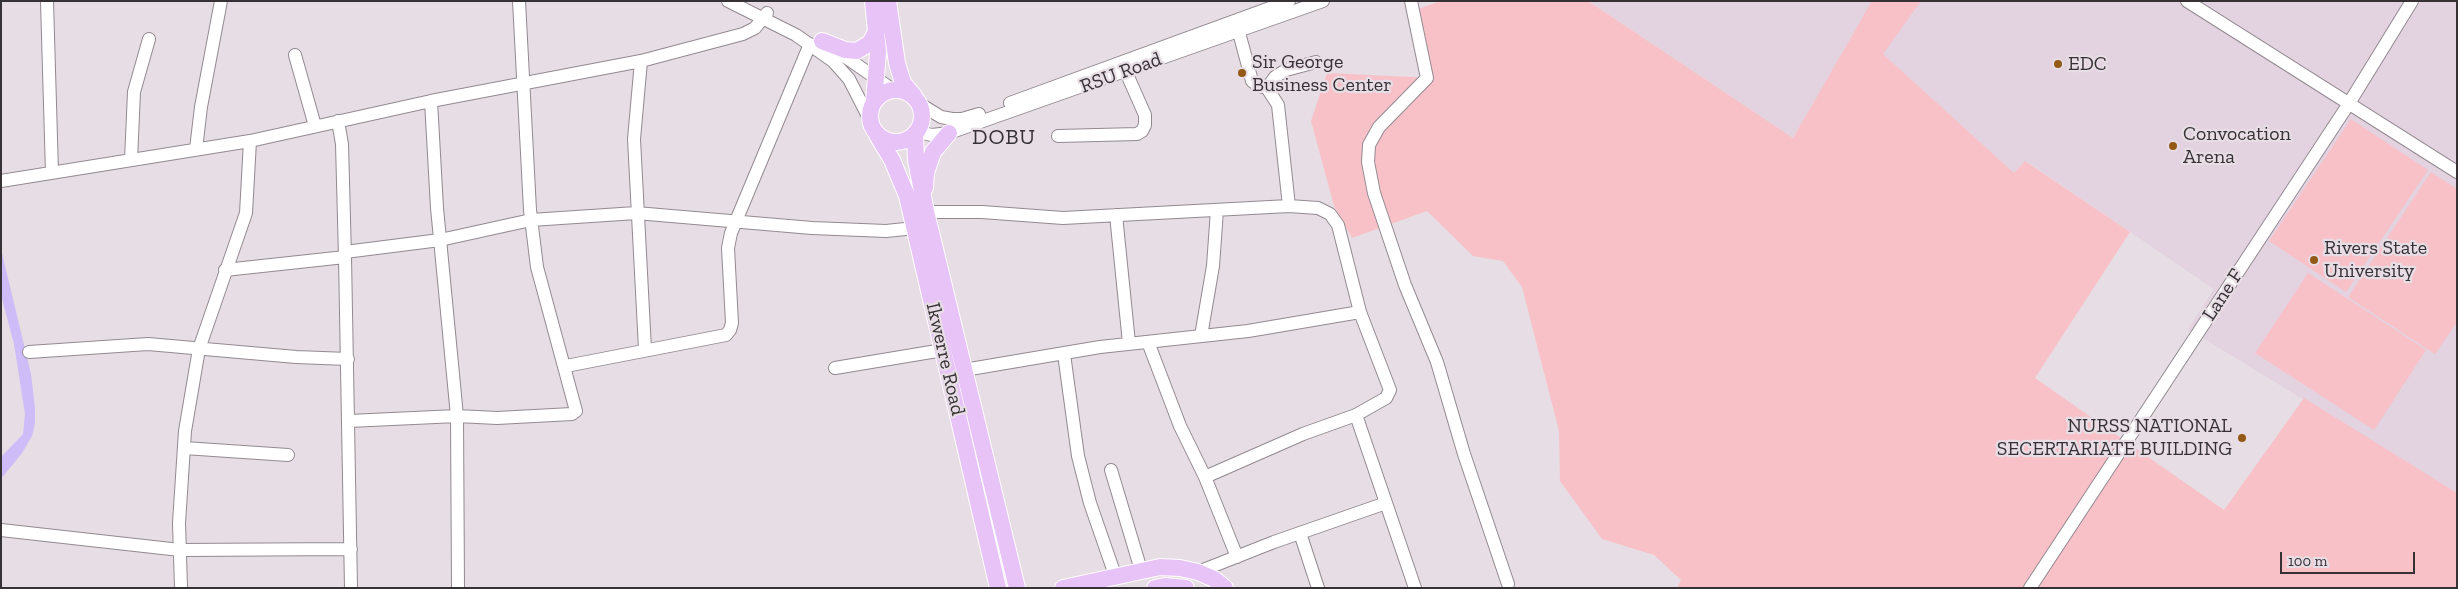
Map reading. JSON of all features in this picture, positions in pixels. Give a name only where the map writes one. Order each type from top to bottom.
[{"type":"main road","points":[[873,1],[877,30],[877,81],[870,118],[877,135],[884,140],[900,143],[916,134],[922,120],[918,102],[904,83],[897,63],[888,1]]},
{"type":"main road","points":[[816,42],[845,50],[857,51],[870,43],[877,30]]},
{"type":"main road","points":[[874,101],[883,93],[902,90],[918,102]]},
{"type":"main road","points":[[925,207],[926,173],[931,157],[937,145],[949,133]]},
{"type":"main road","name":"Ikwerre Road","points":[[916,134],[916,160],[925,207],[1017,588]]},
{"type":"main road","name":"Ikwerre Road","points":[[877,135],[899,175],[915,228],[998,588]]},
{"type":"main road","points":[[1062,588],[1115,575],[1160,567],[1180,568],[1198,572],[1214,579],[1225,588]]},
{"type":"main road","points":[[1155,588],[1165,586],[1186,588]]},
{"type":"street","points":[[47,1],[52,173]]},
{"type":"street","points":[[196,149],[201,106],[221,1]]},
{"type":"street","points":[[349,421],[457,416],[497,418],[572,414],[576,411],[577,407],[566,366],[544,297],[537,267],[531,220],[519,1]]},
{"type":"street","points":[[728,1],[765,16],[816,42],[893,90]]},
{"type":"street","points":[[745,1],[765,16]]},
{"type":"street","name":"RSU Road","points":[[916,134],[949,133],[1126,72],[1237,26],[1289,1]]},
{"type":"street","name":"RSU Road","points":[[918,102],[941,117],[962,120],[1237,26],[1323,1]]},
{"type":"street","points":[[1411,1],[1427,78],[1379,127],[1370,144],[1368,162],[1374,193],[1405,285],[1437,362],[1464,454],[1508,584]]},
{"type":"street","points":[[2187,1],[2348,105],[2457,172]]},
{"type":"street","name":"Lane F","points":[[2030,588],[2348,105],[2412,1]]},
{"type":"street","points":[[1,181],[250,140],[524,82],[641,62],[743,34],[755,28],[765,16]]},
{"type":"street","points":[[1237,26],[1252,81],[1259,86],[1267,88],[1278,105],[1289,206]]},
{"type":"street","points":[[131,160],[134,92],[148,39]]},
{"type":"street","points":[[816,42],[855,89],[870,118]]},
{"type":"street","points":[[566,366],[645,349],[726,335],[730,330],[732,323],[728,248],[735,221],[816,42]]},
{"type":"street","points":[[295,55],[315,126]]},
{"type":"street","points":[[641,62],[634,139],[636,212],[645,349]]},
{"type":"street","points":[[1267,88],[1275,77],[1286,70],[1316,62]]},
{"type":"street","points":[[1058,136],[1137,134],[1142,131],[1145,125],[1144,115],[1126,72]]},
{"type":"street","points":[[431,101],[440,240],[457,416],[458,588]]},
{"type":"street","points":[[338,121],[342,144],[348,359],[351,588]]},
{"type":"street","points":[[181,588],[180,550],[184,448],[199,349],[246,213],[250,140]]},
{"type":"street","points":[[925,207],[1063,218],[1289,206],[1318,208],[1330,214],[1338,225],[1360,312],[1390,390],[1386,398],[1356,415],[1303,434],[1205,477]]},
{"type":"street","points":[[1201,336],[1213,266],[1216,210]]},
{"type":"street","points":[[225,270],[345,255],[440,240],[531,220],[636,212],[812,228],[886,230],[915,228]]},
{"type":"street","points":[[1116,215],[1129,343]]},
{"type":"street","points":[[964,370],[1129,343],[1248,331],[1360,312]]},
{"type":"street","points":[[1148,342],[1180,426],[1205,477],[1237,557]]},
{"type":"street","points":[[29,352],[148,344],[348,359]]},
{"type":"street","points":[[835,368],[943,350]]},
{"type":"street","points":[[1064,354],[1078,456],[1090,503],[1115,575]]},
{"type":"street","points":[[1356,415],[1415,588]]},
{"type":"street","points":[[184,448],[288,454]]},
{"type":"street","points":[[1111,470],[1141,570]]},
{"type":"street","points":[[1198,572],[1386,503]]},
{"type":"street","points":[[1,530],[180,550],[351,549]]},
{"type":"street","points":[[1300,533],[1318,588]]},
{"type":"shaded area","points":[[1441,1],[1588,1],[1793,138],[1872,1],[1921,1],[1883,54],[2014,173],[2025,161],[2130,232],[2035,378],[2224,510],[2304,398],[2457,493],[2457,588],[1677,588],[1681,580],[1654,555],[1602,539],[1560,481],[1559,431],[1522,287],[1503,261],[1473,256],[1427,211],[1352,238],[1334,206],[1311,121],[1327,73],[1433,78],[1418,9]]},
{"type":"shaded area","name":"Rivers State University","points":[[1588,1],[2457,1],[2457,493],[2188,329],[2214,289],[2026,161],[2014,173],[1856,30],[1793,138]]},
{"type":"shaded area","points":[[2351,119],[2428,170],[2346,292],[2269,241]]},
{"type":"shaded area","points":[[2431,172],[2457,189],[2457,322],[2435,354],[2348,297]]},
{"type":"shaded area","points":[[1,249],[31,374],[35,423],[32,436],[22,453],[1,479],[1,457],[23,434],[25,414],[14,344],[1,295]]},
{"type":"shaded area","points":[[2308,273],[2426,350],[2374,430],[2255,353]]},
{"type":"place","name":"EDC","points":[[2058,64]]},
{"type":"place","name":"Sir George Business Center","points":[[1242,73]]},
{"type":"place","name":"Convocation Arena","points":[[2173,146]]},
{"type":"place","name":"Rivers State University","points":[[2314,260]]},
{"type":"place","name":"NURSS NATIONAL SECERTARIATE BUILDING","points":[[2242,438]]},
{"type":"district","name":"DOBU","points":[[1004,138]]}]
